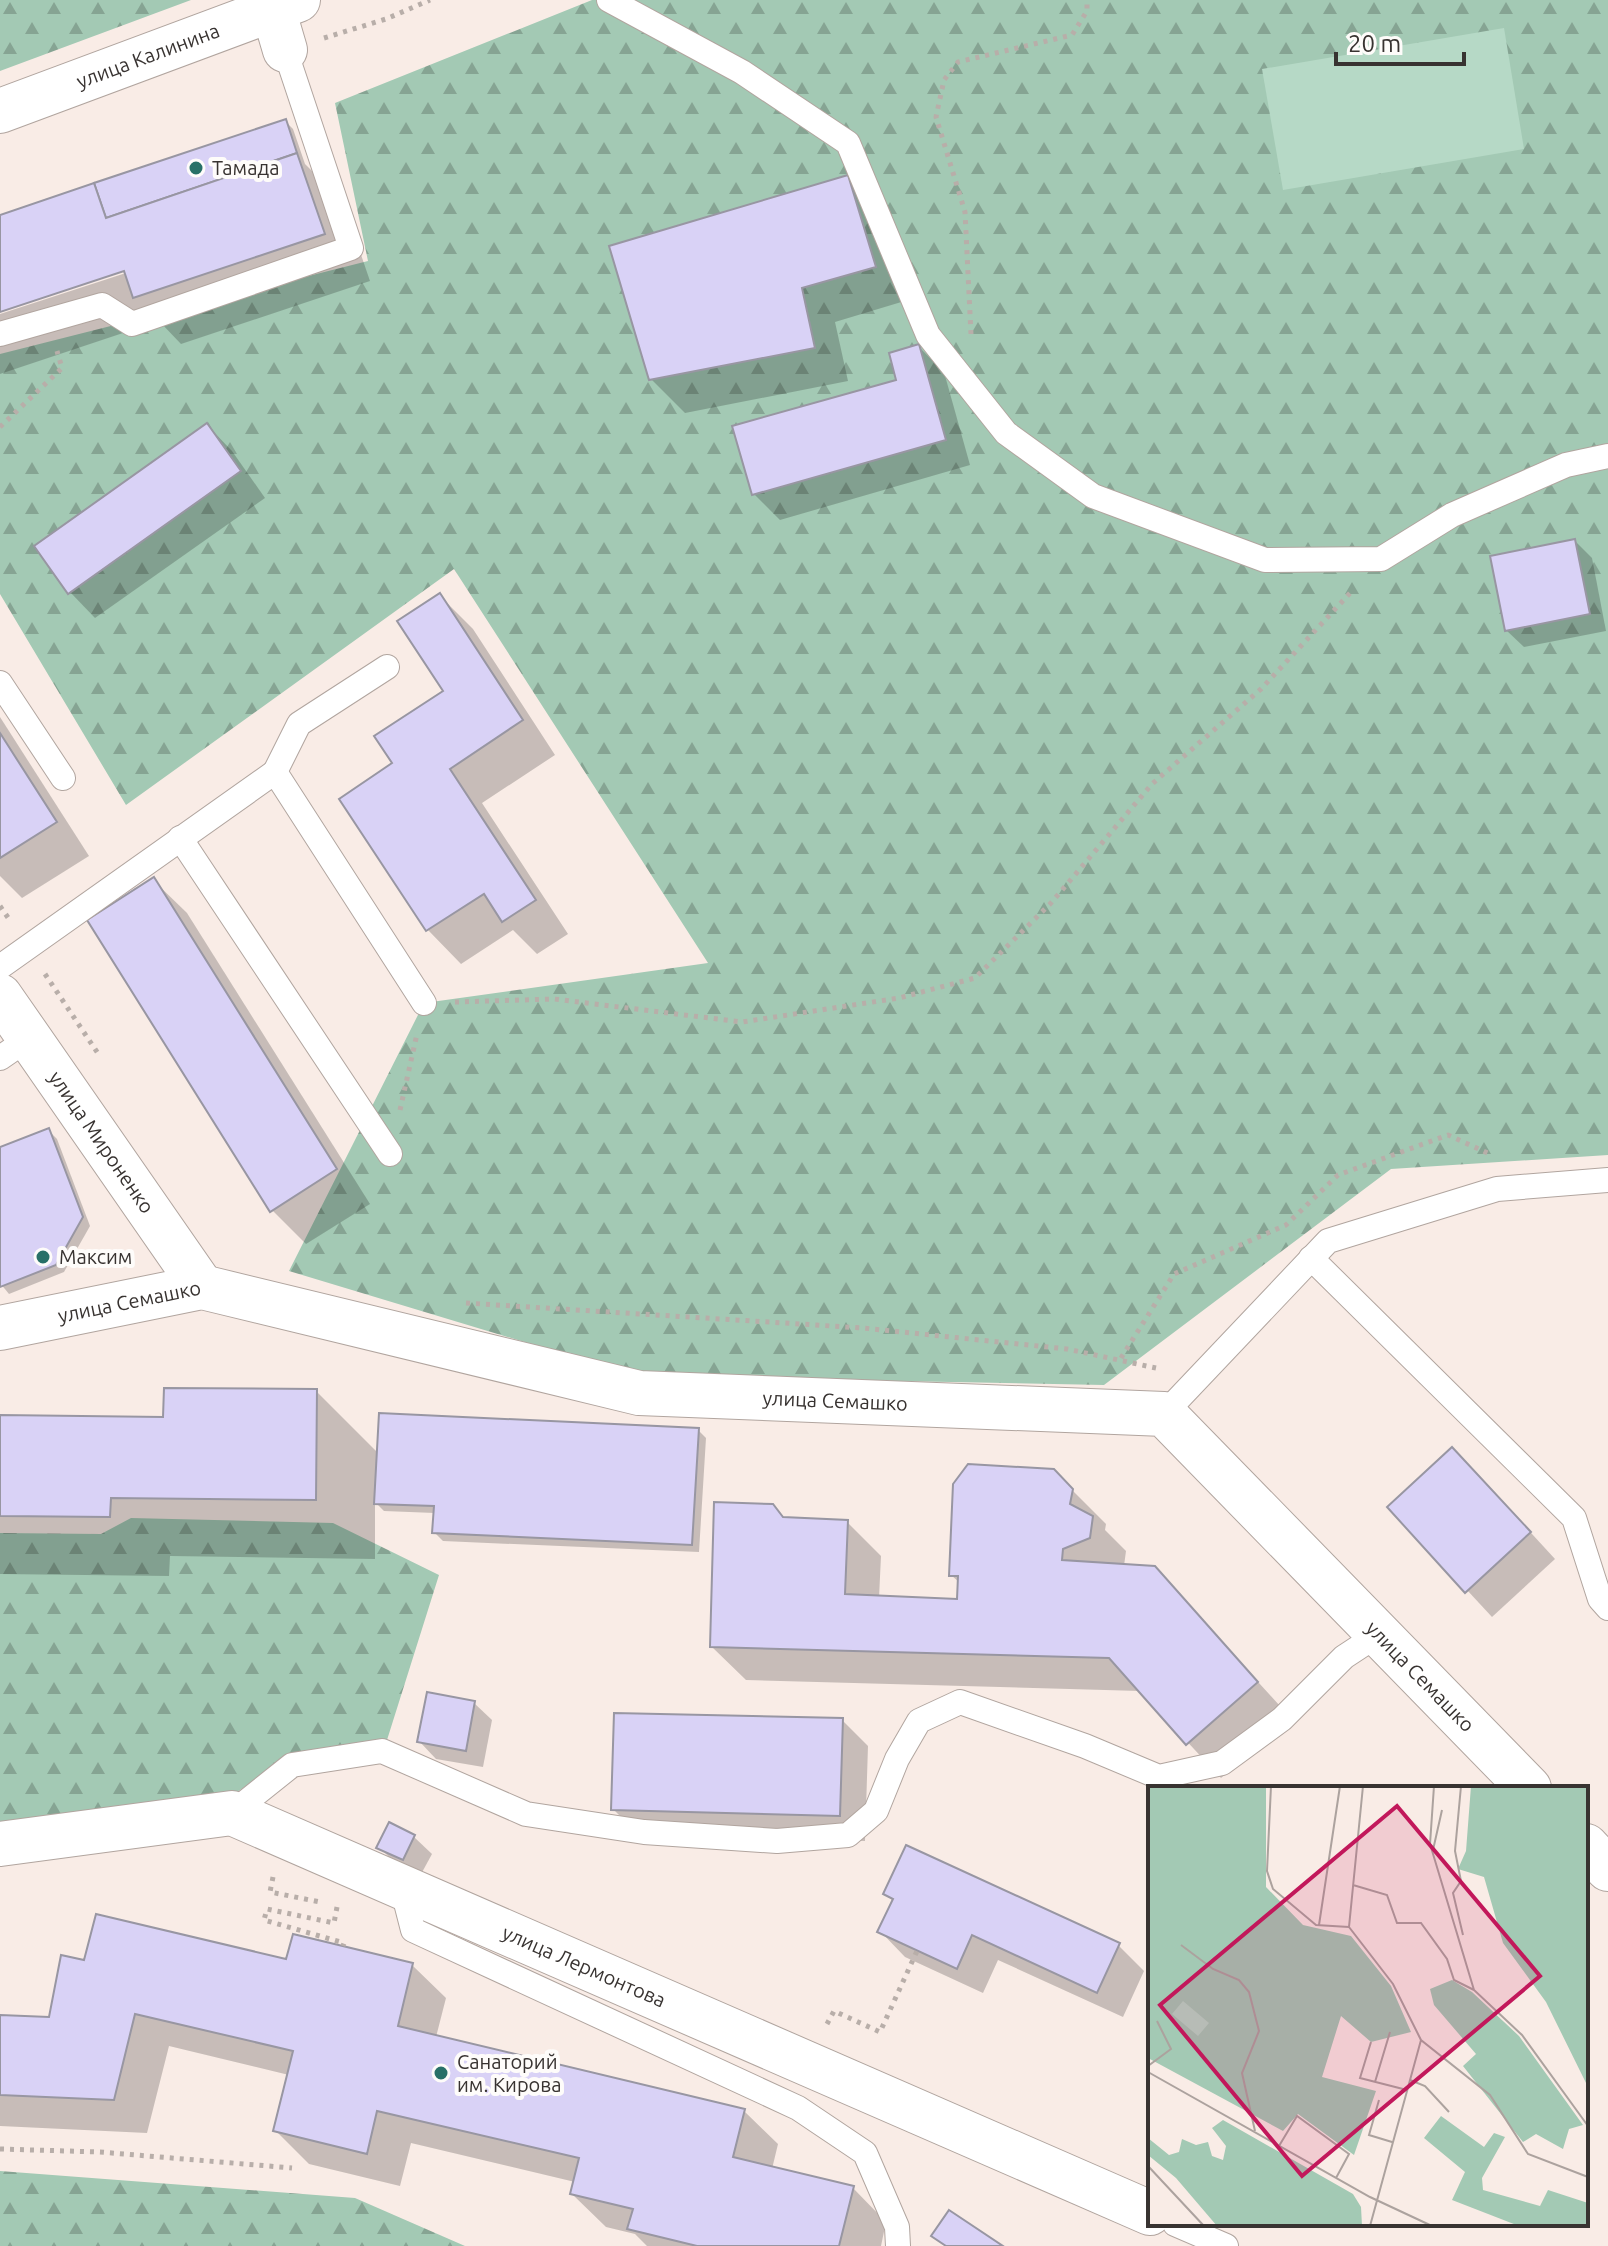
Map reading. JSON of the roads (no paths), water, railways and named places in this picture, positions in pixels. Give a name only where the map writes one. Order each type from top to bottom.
[{"type":"street","name":"улица Калинина","points":[[0,111],[285,20]]},
{"type":"street","name":"улица Мироненко","points":[[0,996],[15,1048],[202,1287]]},
{"type":"street","name":"улица Семашко","points":[[0,1328],[202,1287],[639,1393],[1177,1398],[1379,1634],[1527,1786]]},
{"type":"street","points":[[0,1844],[232,1813]]},
{"type":"street","name":"улица Лермонтова","points":[[232,1813],[1148,2212]]},
{"type":"street","points":[[1588,1848],[1608,1869]]},
{"type":"lane","points":[[609,0],[742,72],[848,143],[928,335],[1006,433],[1093,496],[1265,560],[1381,559],[1452,515],[1566,465],[1608,456]]},
{"type":"lane","points":[[0,334],[102,305],[132,324],[351,248],[285,20]]},
{"type":"lane","points":[[0,967],[275,772],[299,724],[387,667]]},
{"type":"lane","points":[[0,683],[63,778]]},
{"type":"lane","points":[[275,772],[424,1003]]},
{"type":"lane","points":[[180,838],[390,1154]]},
{"type":"lane","points":[[1177,1398],[1328,1241],[1497,1189],[1608,1180]]},
{"type":"lane","points":[[1311,1258],[1574,1518],[1600,1599],[1608,1608]]},
{"type":"lane","points":[[232,1813],[292,1765],[382,1751],[526,1814],[644,1832],[777,1841],[848,1835],[876,1811],[897,1759],[919,1721],[960,1702],[1085,1746],[1159,1777],[1222,1763],[1282,1719],[1344,1657],[1379,1634]]},
{"type":"lane","points":[[402,1887],[413,1930],[798,2108],[865,2153],[897,2227],[898,2246]]},
{"type":"lane","points":[[1178,2226],[1202,2240],[1226,2246]]},
{"type":"place","name":"Тамада","points":[[196,168]]},
{"type":"place","name":"Максим","points":[[43,1257]]},
{"type":"place","name":"Санаторий им. Кирова","points":[[441,2073]]}]
